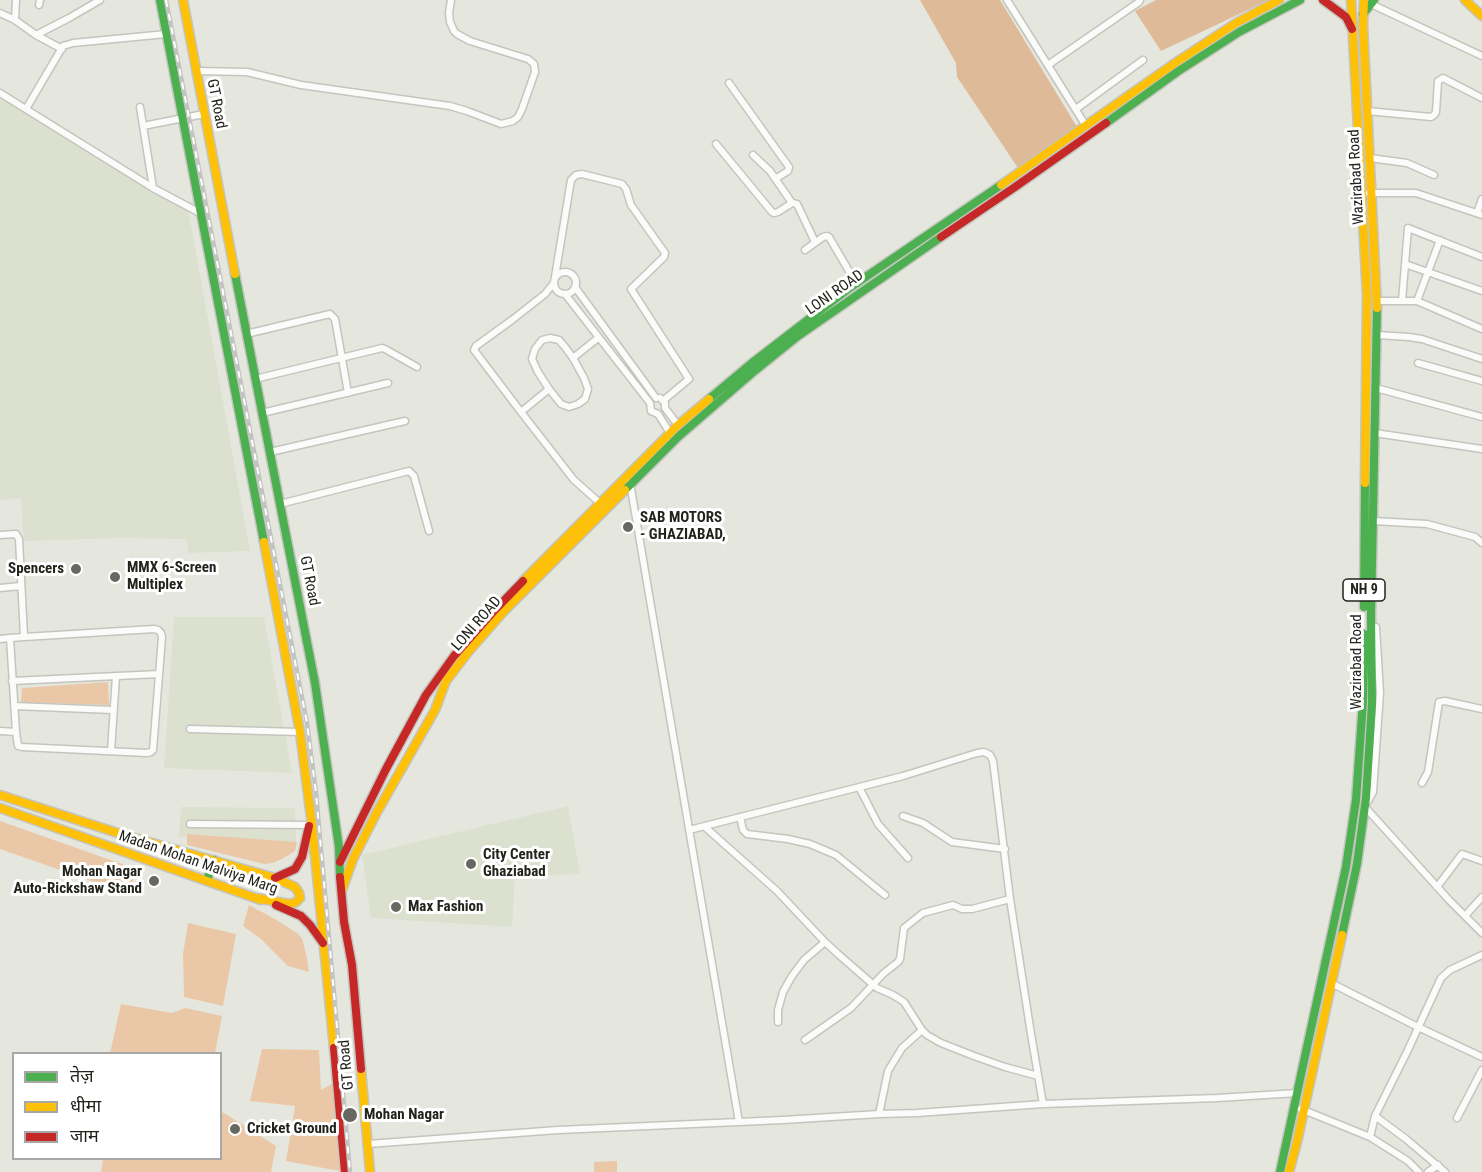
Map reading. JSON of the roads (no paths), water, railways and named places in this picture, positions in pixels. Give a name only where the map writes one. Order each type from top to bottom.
[{"type":"main road","name":"GT Road","points":[[160,0],[300,732],[345,1172]]},
{"type":"main road","name":"GT Road","points":[[183,0],[315,683],[339,847],[341,894],[352,965],[370,1172]]},
{"type":"main road","name":"LONI ROAD","points":[[443,679],[601,504],[724,396],[798,336],[1015,187],[1236,23],[1279,0]]},
{"type":"main road","name":"LONI ROAD","points":[[530,581],[629,480],[678,425],[752,363],[856,283],[1086,126],[1185,62],[1300,0]]},
{"type":"main road","points":[[1323,0],[1346,17],[1353,31]]},
{"type":"main road","name":"Wazirabad Road","points":[[1289,1172],[1299,1108],[1298,1093],[1346,867],[1355,807],[1363,701],[1367,302],[1351,0]]},
{"type":"main road","points":[[1465,0],[1482,16]]},
{"type":"main road","name":"Wazirabad Road","points":[[1280,1172],[1299,1108],[1308,1092],[1357,864],[1370,757],[1377,301],[1363,15],[1370,1]]},
{"type":"main road","points":[[340,862],[426,695],[443,679]]},
{"type":"main road","points":[[341,894],[353,859],[377,812],[435,710],[443,679]]},
{"type":"main road","name":"Madan Mohan Malviya Marg","points":[[0,795],[124,835],[274,878],[295,887],[300,898],[290,904],[256,898]]},
{"type":"main road","name":"Madan Mohan Malviya Marg","points":[[0,808],[286,909],[301,916],[323,944]]},
{"type":"main road","points":[[274,878],[295,868],[302,856],[310,826]]},
{"type":"main road","points":[[207,880],[214,861]]},
{"type":"street","points":[[15,20],[16,0]]},
{"type":"street","points":[[36,35],[100,0]]},
{"type":"street","points":[[196,71],[247,72],[302,85],[460,108],[501,124],[513,121],[522,109],[535,72],[534,64],[528,59],[470,41],[457,34],[450,22],[451,0]]},
{"type":"street","points":[[1007,0],[1086,126]]},
{"type":"street","points":[[1048,65],[1140,0]]},
{"type":"street","points":[[1370,1],[1482,56]]},
{"type":"street","points":[[0,13],[62,49]]},
{"type":"street","points":[[26,109],[63,46],[73,43],[166,34]]},
{"type":"street","points":[[1076,109],[1143,60]]},
{"type":"street","points":[[1367,111],[1431,117],[1437,112],[1438,81],[1443,78],[1482,98]]},
{"type":"street","points":[[729,83],[789,166],[788,171],[775,179]]},
{"type":"street","points":[[0,93],[153,188],[200,213]]},
{"type":"street","points":[[140,107],[153,188]]},
{"type":"street","points":[[143,126],[204,114]]},
{"type":"street","points":[[716,144],[772,212],[778,212],[792,203]]},
{"type":"street","points":[[753,155],[770,171],[792,203],[799,206],[815,242]]},
{"type":"street","points":[[1370,158],[1407,163],[1434,175]]},
{"type":"street","points":[[658,414],[663,412],[664,404],[689,380],[631,289],[665,254],[631,205],[622,184],[582,174],[576,175],[571,180],[554,280],[556,291],[565,294],[650,403],[651,411],[658,414],[670,433]]},
{"type":"street","points":[[1362,193],[1416,193],[1480,214],[1482,200]]},
{"type":"street","points":[[1402,300],[1408,228],[1482,257]]},
{"type":"street","points":[[805,250],[825,236],[829,237],[856,283]]},
{"type":"street","points":[[1417,302],[1440,240]]},
{"type":"street","points":[[1405,264],[1482,291]]},
{"type":"street","points":[[565,294],[570,293],[575,287],[576,280],[571,274],[564,272],[558,274],[545,294],[474,348],[520,412],[574,480],[601,504]]},
{"type":"street","points":[[575,287],[678,425]]},
{"type":"street","points":[[1367,302],[1402,300],[1417,302],[1482,329]]},
{"type":"street","points":[[246,334],[330,314],[335,319],[348,393]]},
{"type":"street","points":[[1377,335],[1422,339],[1482,359]]},
{"type":"street","points":[[550,338],[559,340],[573,358],[588,389],[585,399],[569,407],[561,404],[549,389],[532,359],[535,349],[542,340],[550,338]]},
{"type":"street","points":[[573,358],[598,338]]},
{"type":"street","points":[[255,379],[377,349],[385,349],[417,367]]},
{"type":"street","points":[[1418,363],[1482,381]]},
{"type":"street","points":[[262,413],[388,383]]},
{"type":"street","points":[[1376,388],[1482,417]]},
{"type":"street","points":[[520,412],[549,389]]},
{"type":"street","points":[[650,403],[656,398]]},
{"type":"street","points":[[270,452],[405,421]]},
{"type":"street","points":[[1375,433],[1482,449]]},
{"type":"street","points":[[280,504],[410,471],[414,476],[429,531]]},
{"type":"street","points":[[629,480],[739,1122]]},
{"type":"street","points":[[1373,521],[1427,524],[1473,536],[1482,543]]},
{"type":"street","points":[[0,535],[18,536],[24,637]]},
{"type":"street","points":[[0,588],[21,586]]},
{"type":"street","points":[[0,639],[10,638],[24,637],[158,630],[162,637],[153,750],[147,753],[18,746],[10,638]]},
{"type":"street","points":[[12,681],[159,674]]},
{"type":"street","points":[[111,751],[116,676]]},
{"type":"street","points":[[1422,783],[1428,772],[1439,702],[1445,701],[1482,709]]},
{"type":"street","points":[[14,706],[113,710]]},
{"type":"street","points":[[190,729],[300,732]]},
{"type":"street","points":[[0,731],[16,732]]},
{"type":"street","points":[[689,830],[903,776],[977,753],[984,752],[990,755],[993,762],[1030,1034],[1042,1104]]},
{"type":"street","points":[[859,787],[878,824],[908,858]]},
{"type":"street","points":[[1355,807],[1365,807],[1482,933]]},
{"type":"street","points":[[903,816],[923,823],[952,842],[1005,849]]},
{"type":"street","points":[[740,817],[742,830],[745,833],[810,844],[836,855],[885,895]]},
{"type":"street","points":[[190,825],[310,826]]},
{"type":"street","points":[[705,826],[771,885],[825,942],[873,985],[904,1002],[922,1030],[948,1046],[1038,1076]]},
{"type":"street","points":[[1437,887],[1462,854],[1482,861]]},
{"type":"street","points":[[1465,916],[1482,897]]},
{"type":"street","points":[[805,1040],[851,1008],[884,973],[898,962],[904,928],[923,913],[953,905],[962,909],[972,909],[1011,899]]},
{"type":"street","points":[[777,1022],[783,992],[792,976],[804,960],[825,942]]},
{"type":"street","points":[[1370,1137],[1375,1116],[1441,978],[1450,970],[1482,955]]},
{"type":"street","points":[[1331,983],[1482,1057]]},
{"type":"street","points":[[879,1114],[888,1071],[902,1048],[922,1030]]},
{"type":"street","points":[[1457,1119],[1482,1070]]},
{"type":"street","points":[[368,1144],[558,1130],[1308,1092]]},
{"type":"street","points":[[1299,1108],[1370,1137],[1408,1161],[1419,1172]]},
{"type":"street","points":[[1375,1116],[1445,1172]]},
{"type":"street","points":[[1428,1172],[1438,1165]]},
{"type":"railway","points":[[166,0],[307,723],[316,793],[350,1172]]},
{"type":"place","name":"SAB MOTORS - GHAZIABAD,","points":[[628,527]]},
{"type":"place","name":"Spencers","points":[[76,569]]},
{"type":"place","name":"MMX 6-Screen Multiplex","points":[[115,577]]},
{"type":"place","name":"City Center Ghaziabad","points":[[471,864]]},
{"type":"place","name":"Mohan Nagar Auto-Rickshaw Stand","points":[[154,881]]},
{"type":"place","name":"Max Fashion","points":[[396,907]]},
{"type":"place","name":"Mohan Nagar","points":[[350,1115]]},
{"type":"place","name":"Cricket Ground","points":[[235,1129]]}]
